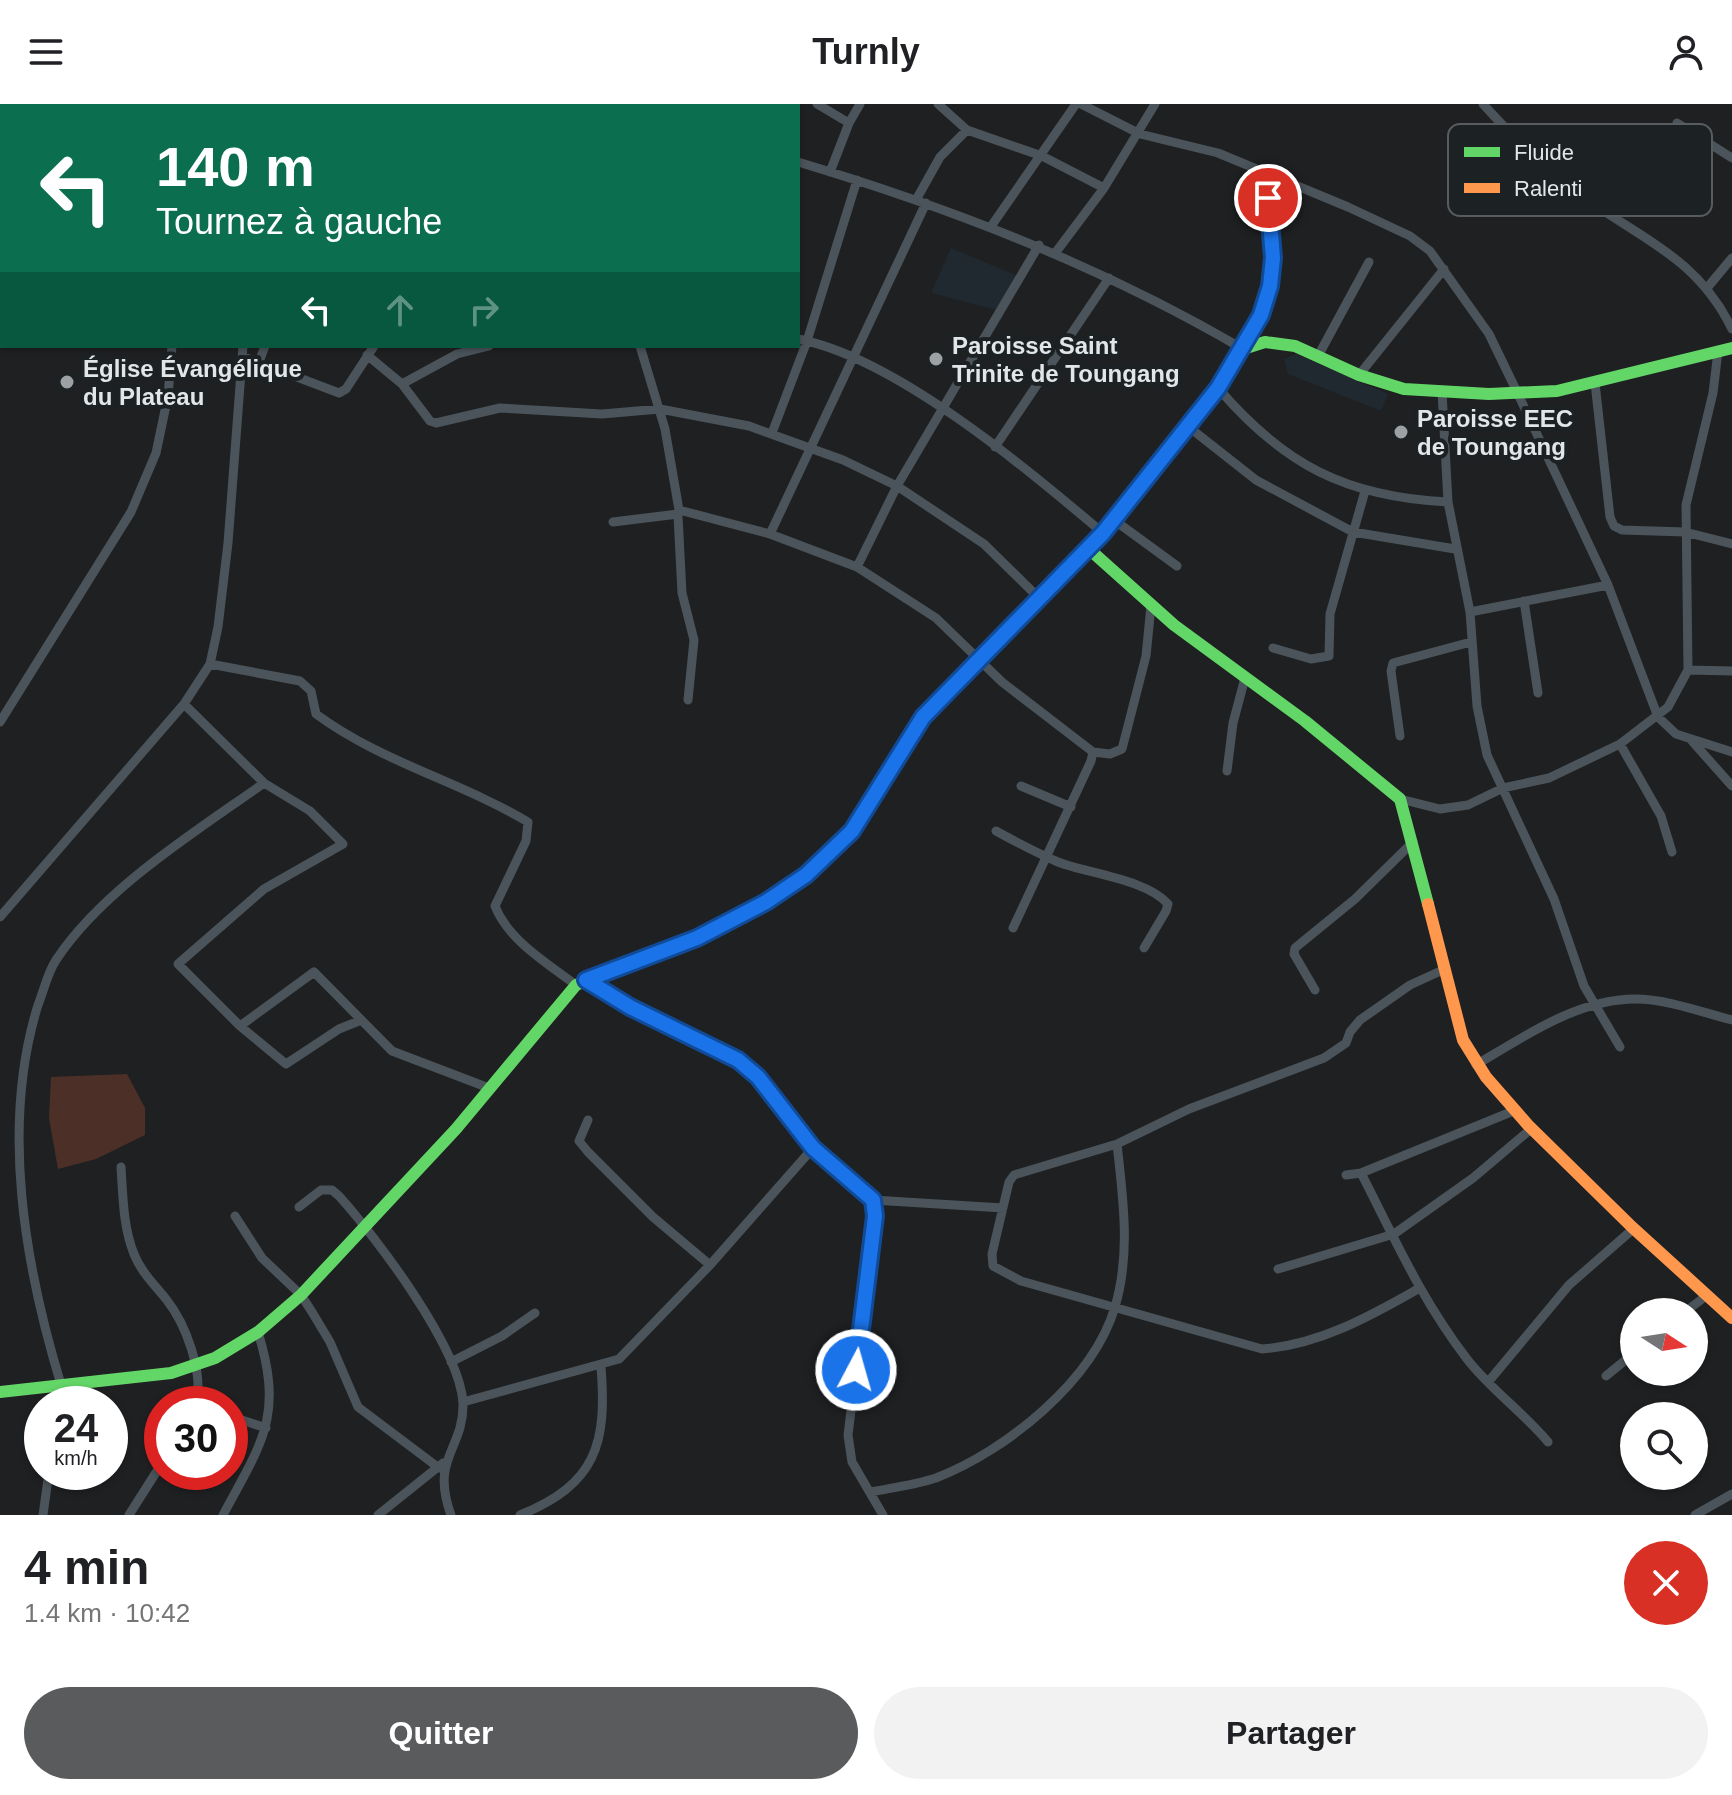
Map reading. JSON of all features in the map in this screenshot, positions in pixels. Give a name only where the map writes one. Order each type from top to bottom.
[{"type":"street","points":[[817,104],[849,123]]},
{"type":"street","points":[[830,172],[860,104]]},
{"type":"street","points":[[938,104],[967,130],[1042,156],[1104,188]]},
{"type":"street","points":[[992,225],[1078,104],[1140,134],[1218,153],[1410,236],[1444,269],[1489,334],[1608,585],[1658,717],[1676,734],[1732,752]]},
{"type":"street","points":[[1056,252],[1104,188],[1140,134],[1155,104]]},
{"type":"street","points":[[1483,104],[1504,124]]},
{"type":"street","points":[[770,534],[855,359],[940,157],[967,130]]},
{"type":"street","points":[[1712,145],[1732,158]]},
{"type":"street","points":[[800,163],[992,225],[1109,278],[1243,349],[1265,342],[1295,346],[1359,375],[1404,389],[1518,394],[1557,391],[1732,348]]},
{"type":"street","points":[[77,1386],[171,1373],[215,1358],[258,1332],[301,1295],[456,1129],[581,983],[715,930],[806,875],[852,831],[923,717],[1103,533],[1190,428],[1243,349],[1261,315],[1272,272],[1266,173]]},
{"type":"street","points":[[857,180],[802,340],[855,359],[944,410],[1103,533]]},
{"type":"street","points":[[1615,216],[1663,246],[1707,288],[1732,329]]},
{"type":"street","points":[[857,567],[897,486],[1039,245]]},
{"type":"street","points":[[1707,288],[1732,258]]},
{"type":"street","points":[[1318,356],[1369,262]]},
{"type":"street","points":[[1359,375],[1444,269]]},
{"type":"street","points":[[995,447],[1109,278]]},
{"type":"street","points":[[0,722],[131,512],[156,453],[168,396],[172,348]]},
{"type":"street","points":[[0,917],[184,704],[210,664],[228,543],[243,348]]},
{"type":"street","points":[[259,362],[264,348]]},
{"type":"street","points":[[244,357],[339,393],[346,389],[372,348]]},
{"type":"street","points":[[402,384],[457,354],[481,348]]},
{"type":"street","points":[[641,348],[660,409],[678,513],[682,593],[694,640],[688,700]]},
{"type":"street","points":[[772,433],[799,348]]},
{"type":"street","points":[[1089,549],[1151,606],[1400,799],[1440,809],[1468,805],[1503,788],[1549,778],[1620,744],[1658,717],[1679,691],[1688,670],[1686,505],[1713,393],[1718,351]]},
{"type":"street","points":[[367,355],[402,384],[430,421],[436,423],[500,408],[602,414],[660,409],[706,415],[772,433],[897,486],[984,544],[1040,599]]},
{"type":"street","points":[[1595,383],[1610,517],[1614,526],[1622,530],[1685,532],[1732,544]]},
{"type":"street","points":[[1218,388],[1279,450],[1365,491],[1395,498],[1448,502]]},
{"type":"street","points":[[1442,392],[1448,502],[1470,612],[1477,706],[1487,755],[1554,899],[1594,1003],[1620,1047]]},
{"type":"street","points":[[1190,428],[1256,480],[1353,532],[1455,549]]},
{"type":"street","points":[[1273,648],[1311,659],[1329,656],[1330,614],[1365,491]]},
{"type":"street","points":[[613,522],[678,513],[770,534],[857,567],[936,618],[1035,709],[1093,752],[1110,754],[1122,749],[1146,656],[1151,606]]},
{"type":"street","points":[[1114,520],[1177,566]]},
{"type":"street","points":[[1470,612],[1608,585]]},
{"type":"street","points":[[1524,601],[1538,693]]},
{"type":"street","points":[[1400,736],[1391,671],[1393,663],[1471,642]]},
{"type":"street","points":[[210,664],[300,681],[311,691],[316,714],[367,749],[528,822],[526,841],[495,906],[499,916],[530,950],[581,983],[738,1060],[758,1077],[813,1148],[873,1200],[1003,1208]]},
{"type":"street","points":[[1688,670],[1732,671]]},
{"type":"street","points":[[1227,771],[1233,723],[1245,678]]},
{"type":"street","points":[[184,704],[264,783],[310,811],[343,844],[264,889],[178,964],[240,1026],[286,1064],[339,1029],[359,1021]]},
{"type":"street","points":[[1692,741],[1732,786]]},
{"type":"street","points":[[1620,744],[1661,816],[1672,852]]},
{"type":"street","points":[[1013,928],[1071,807],[1093,752]]},
{"type":"street","points":[[61,1386],[33,1281],[17,1153],[18,1078],[27,1034],[55,961],[83,926],[150,868],[264,783]]},
{"type":"street","points":[[1021,786],[1071,807]]},
{"type":"street","points":[[1400,799],[1463,1040],[1476,1065],[1511,1112],[1632,1230],[1706,1296],[1731,1313]]},
{"type":"street","points":[[996,831],[1047,857],[1119,879],[1162,898],[1168,904],[1166,911],[1144,948]]},
{"type":"street","points":[[1315,990],[1294,954],[1295,948],[1355,899],[1413,842]]},
{"type":"street","points":[[1418,1289],[1337,1331],[1287,1347],[1262,1349],[1021,1281],[993,1266],[992,1254],[1014,1175],[1117,1144],[1201,1104],[1324,1058],[1346,1043],[1360,1020],[1410,985],[1445,969]]},
{"type":"street","points":[[240,1026],[314,972],[359,1021],[392,1051],[489,1088]]},
{"type":"street","points":[[1476,1065],[1594,1003],[1646,1000],[1732,1020]]},
{"type":"street","points":[[1346,1175],[1361,1173],[1511,1112]]},
{"type":"street","points":[[588,1120],[579,1141],[588,1152],[653,1217],[710,1265]]},
{"type":"street","points":[[1278,1269],[1394,1234],[1473,1178],[1531,1129]]},
{"type":"street","points":[[870,1492],[936,1478],[1019,1432],[1083,1370],[1115,1309],[1125,1225],[1117,1144]]},
{"type":"street","points":[[463,1402],[601,1367],[619,1359],[637,1344],[710,1265],[813,1148]]},
{"type":"street","points":[[121,1167],[127,1231],[133,1252],[148,1279],[180,1318],[194,1366],[196,1386]]},
{"type":"street","points":[[1361,1173],[1394,1234],[1398,1252],[1418,1289],[1467,1359],[1530,1420],[1548,1442]]},
{"type":"street","points":[[299,1207],[321,1190],[332,1190],[366,1225],[451,1362],[463,1402],[456,1434],[442,1464],[442,1485],[451,1515]]},
{"type":"street","points":[[873,1200],[875,1216],[848,1435],[852,1462],[883,1515]]},
{"type":"street","points":[[235,1216],[262,1258],[301,1295],[330,1342],[358,1407],[442,1464]]},
{"type":"street","points":[[1489,1381],[1569,1285],[1632,1230]]},
{"type":"street","points":[[451,1362],[502,1336],[535,1313]]},
{"type":"street","points":[[223,1515],[247,1476],[266,1428],[270,1377],[258,1332]]},
{"type":"street","points":[[1606,1376],[1620,1364]]},
{"type":"street","points":[[520,1515],[576,1481],[594,1457],[603,1431],[601,1367]]},
{"type":"street","points":[[0,1392],[24,1390]]},
{"type":"street","points":[[248,1422],[266,1428]]},
{"type":"street","points":[[378,1515],[442,1464]]},
{"type":"street","points":[[43,1515],[46,1490]]},
{"type":"street","points":[[129,1515],[145,1490]]},
{"type":"street","points":[[1695,1515],[1732,1494]]},
{"type":"shaded area","points":[[951,248],[1018,276],[997,310],[931,293]]},
{"type":"shaded area","points":[[1296,354],[1388,394],[1381,411],[1288,374],[1284,359]]},
{"type":"shaded area","points":[[127,1074],[145,1108],[145,1135],[96,1159],[58,1169],[49,1118],[51,1077]]},
{"type":"traffic: fast","points":[[977,662],[1103,533],[1205,407],[1243,349],[1265,342],[1295,346],[1359,375],[1404,389],[1489,394],[1557,391],[1732,348]]},
{"type":"traffic: fast","points":[[1089,549],[1174,625],[1305,721],[1400,799],[1428,904]]},
{"type":"traffic: fast","points":[[0,1392],[171,1373],[215,1358],[258,1332],[301,1295],[456,1129],[576,985],[710,932]]},
{"type":"traffic: slow","points":[[710,932],[789,887],[833,853],[852,831],[923,717],[977,662]]},
{"type":"traffic: slow","points":[[1428,904],[1463,1040],[1486,1077],[1528,1125],[1632,1227],[1732,1318]]},
{"type":"place","name":"Paroisse Saint Trinite de Toungang","points":[[936,359]]},
{"type":"place","name":"Église Évangélique du Plateau","points":[[67,382]]},
{"type":"place","name":"Paroisse EEC de Toungang","points":[[1401,432]]},
{"type":"route","points":[[856,1370],[875,1216],[873,1200],[813,1148],[758,1077],[738,1060],[630,1007],[586,980],[715,930],[789,887],[833,853],[852,831],[923,717],[944,692],[1013,627],[1103,533],[1190,428],[1218,388],[1261,315],[1270,286],[1273,258],[1268,198]]}]
